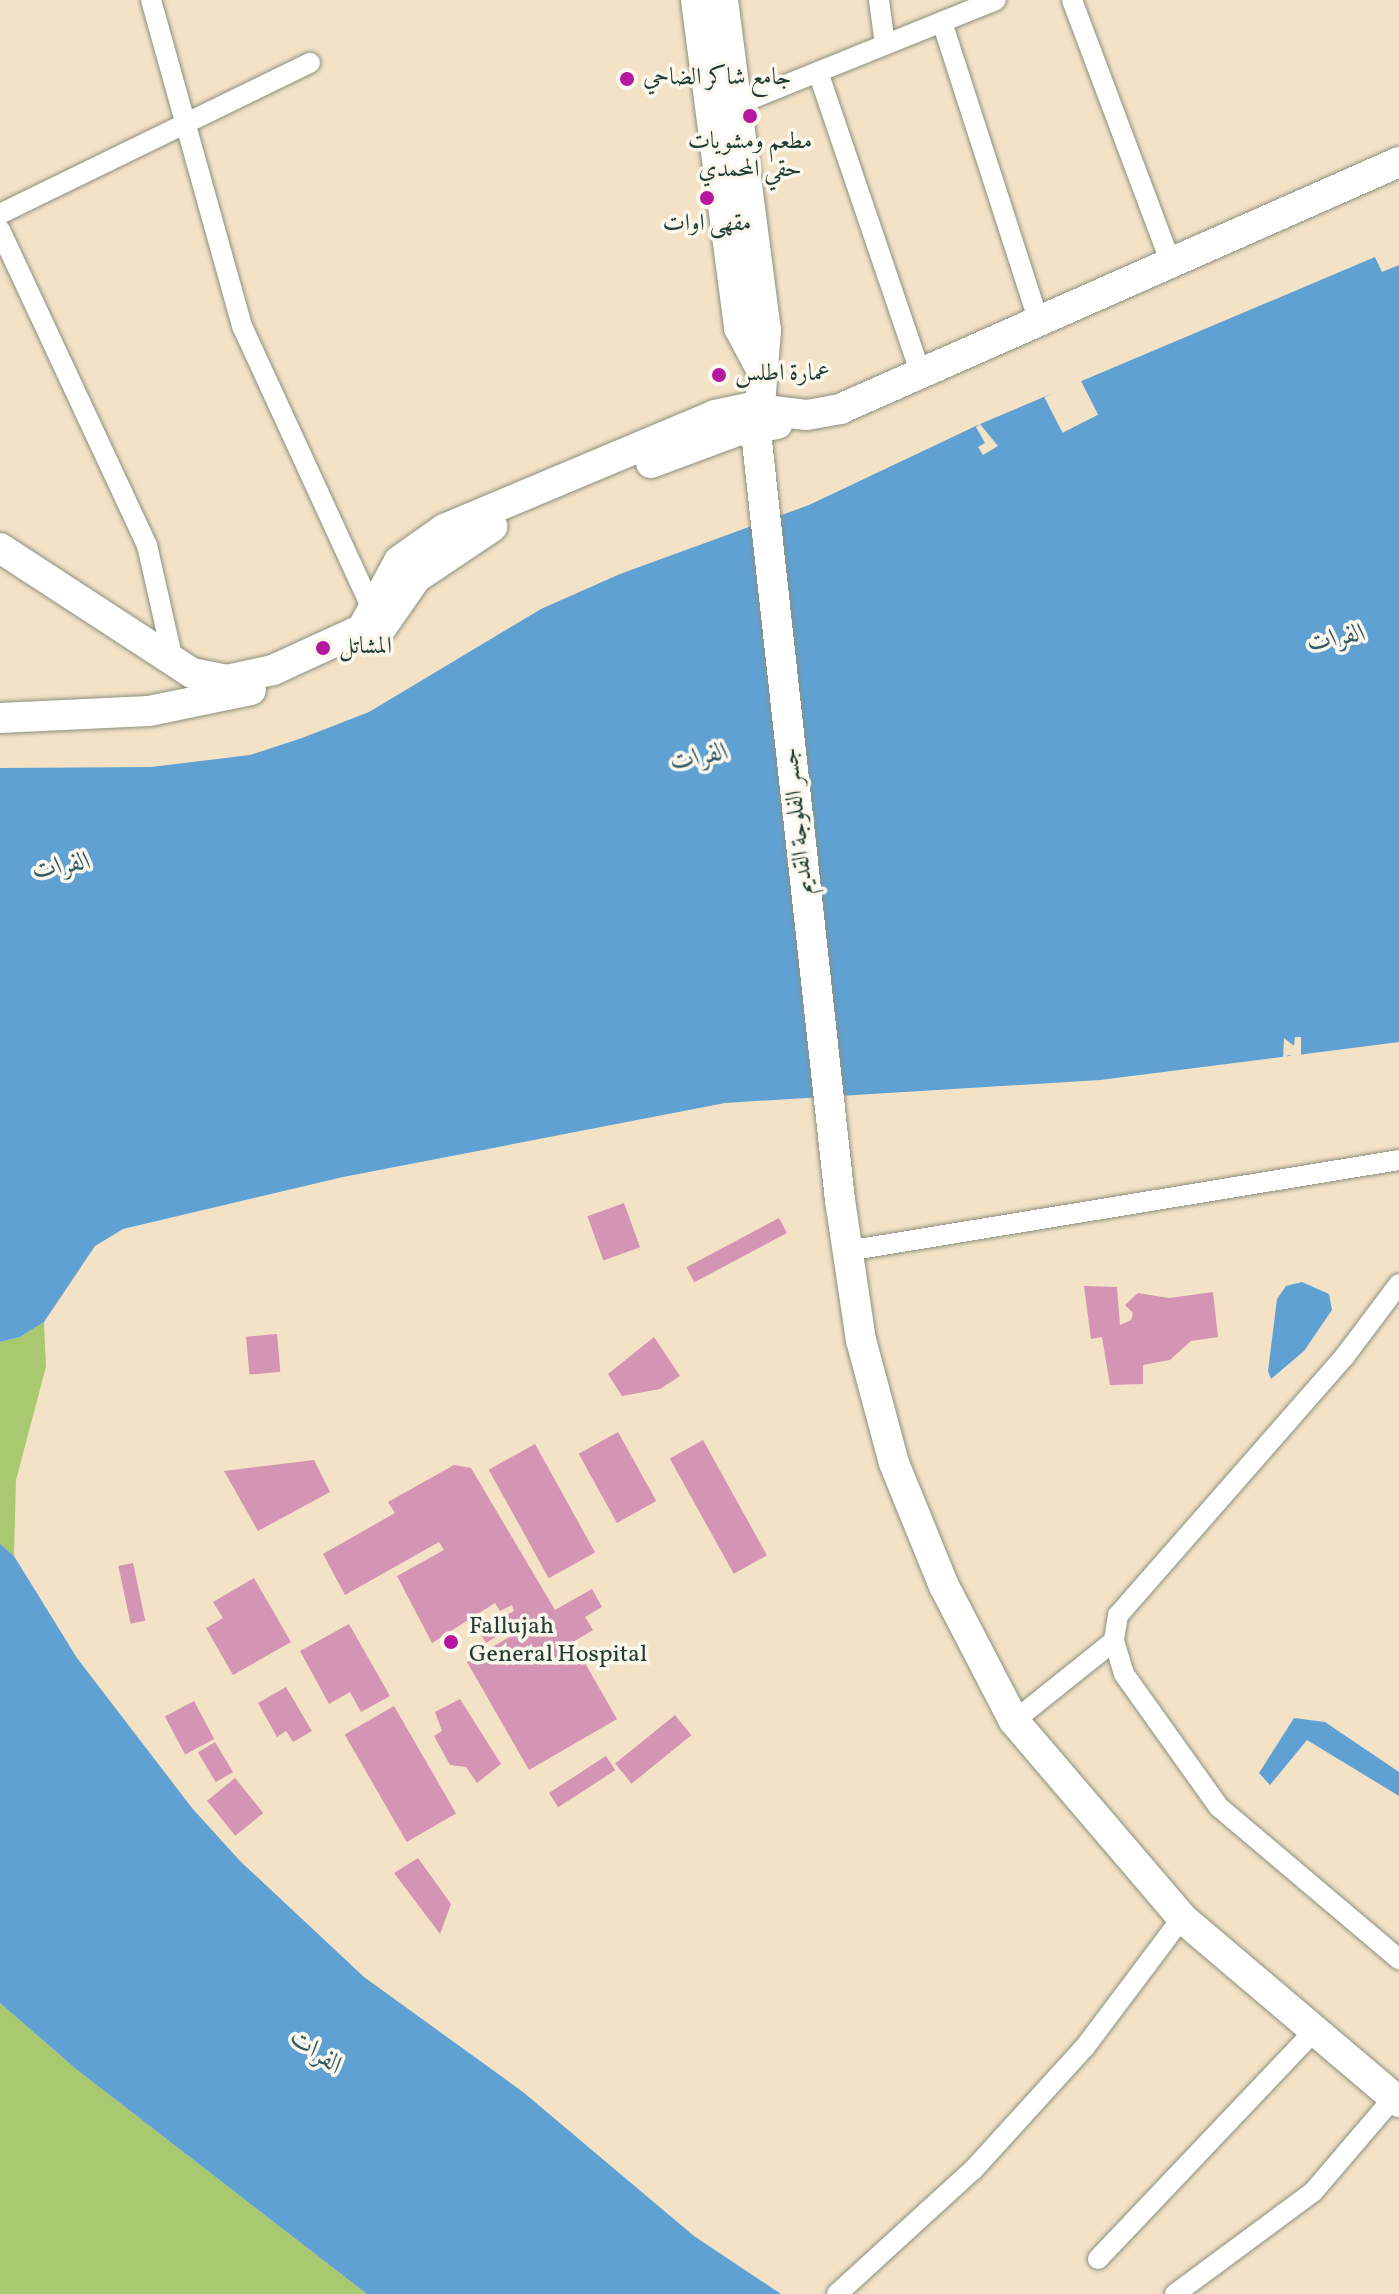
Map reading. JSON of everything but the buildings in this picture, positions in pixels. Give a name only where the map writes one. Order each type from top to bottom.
[{"type":"street","points":[[151,0],[242,326],[377,621]]},
{"type":"street","points":[[696,0],[739,328],[762,371]]},
{"type":"street","name":"جسر الفلوجة القديم","points":[[723,0],[766,330],[760,425],[840,1200],[861,1340],[901,1483],[978,1658],[1014,1721],[1182,1918],[1396,2100]]},
{"type":"street","points":[[879,0],[885,45]]},
{"type":"street","points":[[736,105],[996,0]]},
{"type":"street","points":[[1072,0],[1171,264]]},
{"type":"street","points":[[942,22],[1039,323]]},
{"type":"street","points":[[0,214],[310,63]]},
{"type":"street","points":[[818,72],[921,374]]},
{"type":"street","points":[[0,718],[180,707],[345,659],[416,578],[472,536],[760,425],[830,412],[1039,323],[1399,162]]},
{"type":"street","points":[[760,425],[816,426],[859,417],[1399,176]]},
{"type":"street","points":[[0,230],[147,545],[186,688],[180,707]]},
{"type":"street","points":[[0,548],[178,663],[227,680],[273,670],[353,636],[377,621]]},
{"type":"street","points":[[847,1251],[1399,1160]]},
{"type":"street","points":[[1399,1284],[1345,1356],[1118,1615],[1114,1641],[1124,1674],[1219,1807],[1399,1959]]},
{"type":"street","points":[[1014,1721],[1114,1641]]},
{"type":"street","points":[[837,2294],[973,2170],[1085,2047],[1182,1918]]},
{"type":"street","points":[[1098,2259],[1314,2031]]},
{"type":"street","points":[[1175,2294],[1313,2192],[1396,2100]]},
{"type":"green space","points":[[44,1322],[46,1367],[16,1480],[14,1556],[0,1544],[0,1342],[20,1337]]},
{"type":"green space","points":[[0,2003],[76,2069],[367,2294],[0,2294]]},
{"type":"water","name":"الفرات","points":[[1375,257],[1382,272],[1399,265],[1399,1042],[1100,1080],[725,1103],[343,1177],[123,1229],[95,1246],[44,1322],[20,1337],[0,1342],[0,768],[151,767],[250,755],[302,738],[369,712],[541,609],[620,574],[809,505],[980,424]]},
{"type":"water","points":[[1302,1282],[1329,1294],[1332,1310],[1304,1351],[1271,1379],[1268,1371],[1277,1299],[1286,1286]]},
{"type":"water","name":"الفرات","points":[[0,1544],[14,1556],[77,1658],[192,1808],[240,1861],[364,1977],[523,2092],[694,2236],[781,2294],[367,2294],[76,2069],[0,2003]]},
{"type":"water","points":[[1294,1718],[1325,1722],[1399,1772],[1399,1796],[1307,1740],[1270,1785],[1259,1773]]},
{"type":"pier","points":[[1080,379],[1098,415],[1063,433],[1044,397]]},
{"type":"pier","points":[[980,424],[998,446],[983,455],[978,447],[985,443],[976,427]]},
{"type":"pier","points":[[1295,1037],[1301,1037],[1301,1058],[1288,1055],[1283,1060],[1284,1038],[1294,1046]]},
{"type":"place","name":"جامع شاكر الضاحي","points":[[627,79]]},
{"type":"place","name":"مطعم ومشويات حقي المحمدي","points":[[750,116]]},
{"type":"place","name":"مقهى اوات","points":[[707,198]]},
{"type":"place","name":"عمارة اطلس","points":[[719,375]]},
{"type":"place","name":"المشاتل","points":[[323,648]]},
{"type":"place","name":"Fallujah General Hospital","points":[[451,1642]]}]
